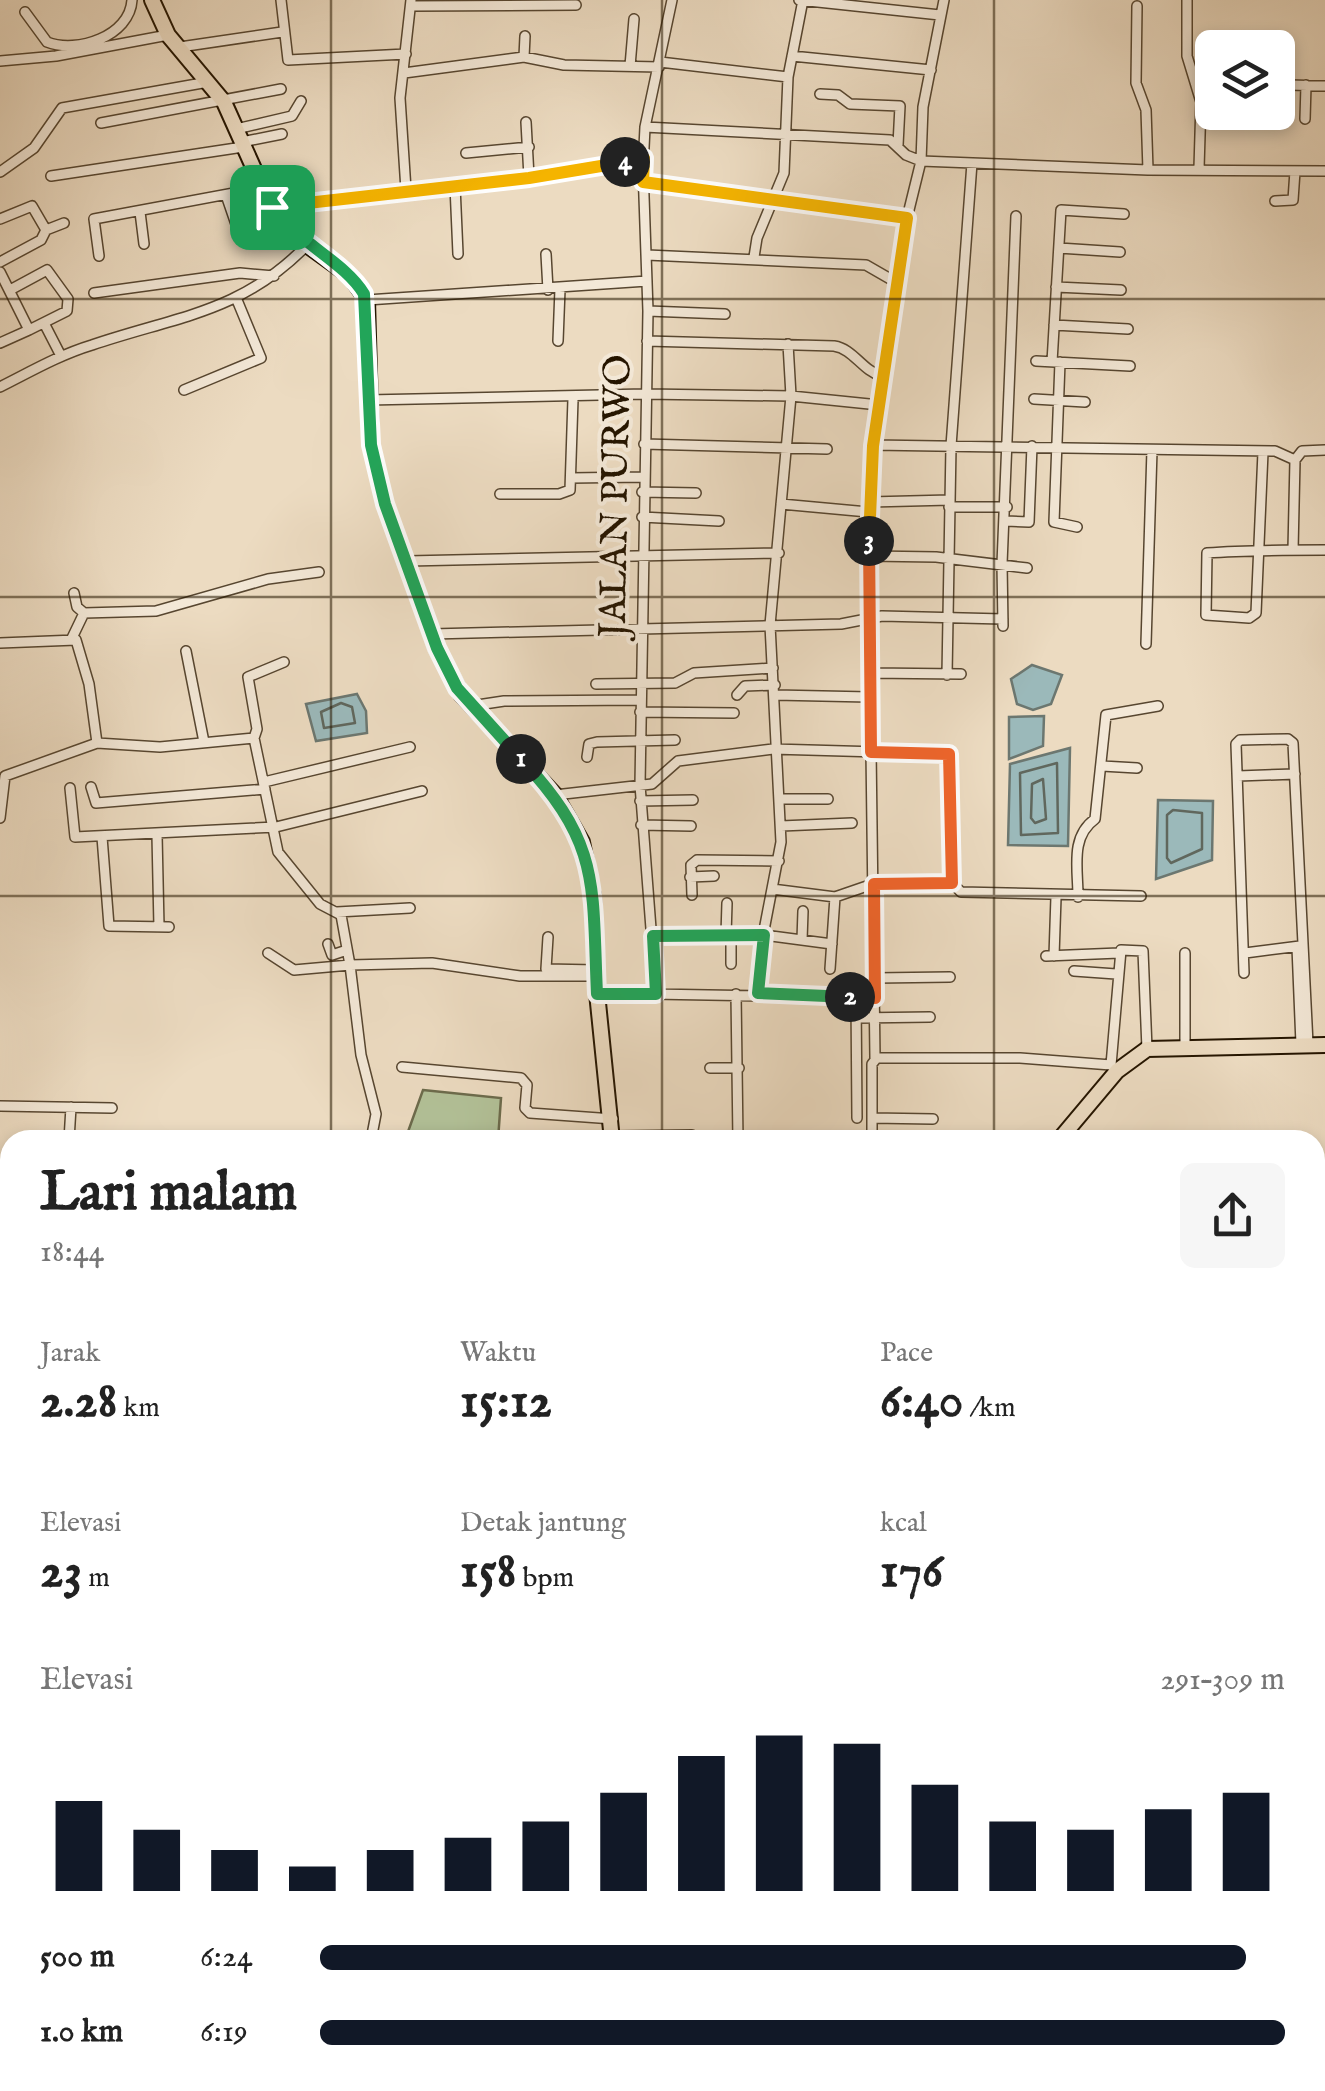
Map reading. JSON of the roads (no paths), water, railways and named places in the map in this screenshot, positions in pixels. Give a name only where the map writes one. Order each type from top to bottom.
[{"type":"main road","points":[[152,0],[168,35],[224,102],[260,188],[272,207],[307,246],[350,276],[367,300],[368,400],[378,480],[432,634],[457,688],[554,795],[582,842],[593,896],[597,994],[612,1130]]},
{"type":"main road","points":[[1067,1130],[1114,1068],[1153,1047],[1325,1045]]},
{"type":"street","points":[[25,12],[48,42],[83,44],[113,31],[130,12],[132,0]]},
{"type":"street","points":[[281,0],[288,60],[406,54]]},
{"type":"street","name":"JALAN PURWO","points":[[656,994],[640,801],[639,741],[648,311],[643,182],[646,128],[672,0]]},
{"type":"street","points":[[754,257],[755,243],[784,172],[788,77],[801,0],[940,16]]},
{"type":"street","points":[[872,1130],[876,978],[871,885],[869,507],[883,376],[907,218],[921,161],[930,70],[944,0]]},
{"type":"street","points":[[1187,0],[1186,56],[1200,102],[1199,168]]},
{"type":"street","points":[[406,190],[400,98],[411,3],[576,5]]},
{"type":"street","points":[[1137,6],[1136,83],[1146,110],[1148,170]]},
{"type":"street","points":[[630,66],[634,19]]},
{"type":"street","points":[[180,48],[282,32]]},
{"type":"street","points":[[0,60],[89,51],[168,35]]},
{"type":"street","points":[[524,57],[525,36]]},
{"type":"street","points":[[792,56],[930,70]]},
{"type":"street","points":[[404,73],[524,57],[564,65],[660,65],[788,77]]},
{"type":"street","points":[[0,172],[34,148],[62,108],[208,82]]},
{"type":"street","points":[[1295,85],[1325,86]]},
{"type":"street","points":[[1306,86],[1306,119]]},
{"type":"street","points":[[101,123],[281,88]]},
{"type":"street","points":[[820,94],[838,95],[850,104],[900,106],[898,145]]},
{"type":"street","points":[[240,139],[292,116],[301,101]]},
{"type":"street","points":[[526,122],[529,178]]},
{"type":"street","points":[[646,128],[890,140],[906,155],[921,161],[1148,170],[1325,171]]},
{"type":"street","points":[[50,176],[282,134]]},
{"type":"street","points":[[466,153],[528,147]]},
{"type":"street","points":[[272,207],[529,178],[644,158]]},
{"type":"street","points":[[947,674],[951,446],[972,163]]},
{"type":"street","points":[[1275,201],[1293,200],[1296,171]]},
{"type":"street","points":[[643,182],[907,218]]},
{"type":"street","points":[[455,186],[458,254]]},
{"type":"street","points":[[99,256],[94,219],[260,188]]},
{"type":"street","points":[[226,195],[238,230]]},
{"type":"street","points":[[0,219],[32,206],[46,230]]},
{"type":"street","points":[[1077,527],[1054,522],[1058,400],[1054,325],[1061,210],[1124,214]]},
{"type":"street","points":[[140,212],[144,244]]},
{"type":"street","points":[[432,634],[840,624],[868,618],[1003,622],[1016,216]]},
{"type":"street","points":[[0,262],[41,240],[46,230],[64,224]]},
{"type":"street","points":[[0,387],[61,356],[237,300],[276,277],[307,246]]},
{"type":"street","points":[[1059,248],[1120,252]]},
{"type":"street","points":[[546,254],[548,290]]},
{"type":"street","points":[[646,254],[866,265],[899,284]]},
{"type":"street","points":[[0,343],[63,314],[69,304],[50,272],[42,271],[10,290]]},
{"type":"street","points":[[0,272],[29,330]]},
{"type":"street","points":[[94,293],[240,272],[276,277]]},
{"type":"street","points":[[367,300],[647,281]]},
{"type":"street","points":[[1056,286],[1122,290]]},
{"type":"street","points":[[558,342],[560,289]]},
{"type":"street","points":[[184,390],[261,358],[237,300]]},
{"type":"street","points":[[648,311],[726,314]]},
{"type":"street","points":[[44,323],[61,356]]},
{"type":"street","points":[[1054,325],[1128,330]]},
{"type":"street","points":[[647,341],[844,347],[865,370],[883,376]]},
{"type":"street","points":[[758,993],[782,826],[773,749],[775,690],[770,625],[791,396],[788,344]]},
{"type":"street","points":[[1036,361],[1130,366]]},
{"type":"street","points":[[368,400],[574,399],[646,394],[791,396],[879,406]]},
{"type":"street","points":[[500,494],[566,494],[571,478],[574,399]]},
{"type":"street","points":[[1034,399],[1085,402]]},
{"type":"street","points":[[644,444],[827,449]]},
{"type":"street","points":[[873,446],[1285,452],[1295,460]]},
{"type":"street","points":[[1006,521],[1030,522],[1032,446]]},
{"type":"street","points":[[1146,644],[1152,450]]},
{"type":"street","points":[[1293,550],[1295,460],[1302,451],[1325,450]]},
{"type":"street","points":[[1263,452],[1258,552],[1256,613],[1249,618],[1206,615],[1206,555],[1258,552],[1293,550],[1325,550]]},
{"type":"street","points":[[571,478],[642,477]]},
{"type":"street","points":[[642,492],[696,493]]},
{"type":"street","points":[[782,504],[869,507],[950,503],[1007,508]]},
{"type":"street","points":[[642,517],[719,521]]},
{"type":"street","points":[[408,561],[779,553]]},
{"type":"street","points":[[870,556],[1027,568]]},
{"type":"street","points":[[74,592],[77,607],[84,614],[156,611],[268,579],[319,572]]},
{"type":"street","points":[[72,638],[84,614]]},
{"type":"street","points":[[0,644],[72,638],[78,642],[97,743]]},
{"type":"street","points":[[186,651],[204,742]]},
{"type":"street","points":[[284,662],[248,677],[257,729],[254,738],[278,852],[320,904],[338,912],[410,908]]},
{"type":"street","points":[[596,684],[675,683],[694,673],[773,668]]},
{"type":"street","points":[[870,673],[960,674]]},
{"type":"street","points":[[737,695],[745,686],[869,698]]},
{"type":"street","points":[[471,706],[504,701],[640,700]]},
{"type":"street","points":[[1078,897],[1078,839],[1081,828],[1095,819],[1106,716],[1158,706]]},
{"type":"street","points":[[640,712],[734,712]]},
{"type":"street","points":[[0,818],[5,776],[97,743],[160,747],[254,738]]},
{"type":"street","points":[[587,757],[589,744],[676,740]]},
{"type":"street","points":[[1244,974],[1240,740],[1292,740],[1304,1044]]},
{"type":"street","points":[[91,787],[96,803],[264,786],[410,747]]},
{"type":"street","points":[[554,795],[655,783],[678,761],[773,749],[949,754],[952,883]]},
{"type":"street","points":[[1102,766],[1137,768]]},
{"type":"street","points":[[1238,776],[1294,774]]},
{"type":"street","points":[[70,788],[73,836],[102,837],[276,828],[422,791]]},
{"type":"street","points":[[779,799],[828,799]]},
{"type":"street","points":[[640,801],[693,800]]},
{"type":"street","points":[[782,826],[852,823]]},
{"type":"street","points":[[642,825],[690,826]]},
{"type":"street","points":[[102,837],[109,926],[164,927],[156,836]]},
{"type":"street","points":[[692,894],[691,866],[697,860],[779,862]]},
{"type":"street","points":[[690,878],[714,876]]},
{"type":"street","points":[[772,889],[834,897],[871,885],[952,883],[962,892],[1141,896]]},
{"type":"street","points":[[830,969],[834,897]]},
{"type":"street","points":[[1056,897],[1050,956],[1119,953],[1125,949],[1143,952],[1153,1047]]},
{"type":"street","points":[[727,903],[731,964]]},
{"type":"street","points":[[802,940],[803,911]]},
{"type":"street","points":[[338,912],[345,922],[361,1055],[376,1114],[373,1130]]},
{"type":"street","points":[[653,936],[764,935],[832,944]]},
{"type":"street","points":[[548,936],[546,969],[596,973]]},
{"type":"street","points":[[328,944],[332,955],[347,950]]},
{"type":"street","points":[[1245,953],[1300,946]]},
{"type":"street","points":[[268,953],[294,970],[432,964],[529,977],[596,973]]},
{"type":"street","points":[[856,1064],[1020,1058],[1114,1068],[1119,953]]},
{"type":"street","points":[[1185,954],[1185,1045]]},
{"type":"street","points":[[1074,971],[1116,974]]},
{"type":"street","points":[[876,978],[950,977]]},
{"type":"street","points":[[597,994],[758,993],[875,998]]},
{"type":"street","points":[[736,994],[738,1130]]},
{"type":"street","points":[[856,997],[857,1118]]},
{"type":"street","points":[[856,1018],[930,1017]]},
{"type":"street","points":[[402,1067],[521,1078],[527,1085],[525,1108],[530,1113],[613,1119]]},
{"type":"street","points":[[710,1068],[738,1068]]},
{"type":"street","points":[[0,1106],[112,1108]]},
{"type":"street","points":[[70,1130],[71,1107]]},
{"type":"street","points":[[872,1118],[934,1119]]},
{"type":"water","points":[[1032,665],[1062,675],[1051,704],[1033,710],[1017,704],[1011,679]]},
{"type":"water","points":[[357,694],[366,711],[367,733],[316,741],[306,704]]},
{"type":"water","points":[[1044,716],[1043,746],[1009,759],[1009,717]]},
{"type":"water","points":[[1070,748],[1068,846],[1008,845],[1010,764]]},
{"type":"water","points":[[1158,800],[1213,801],[1212,860],[1156,879]]}]
